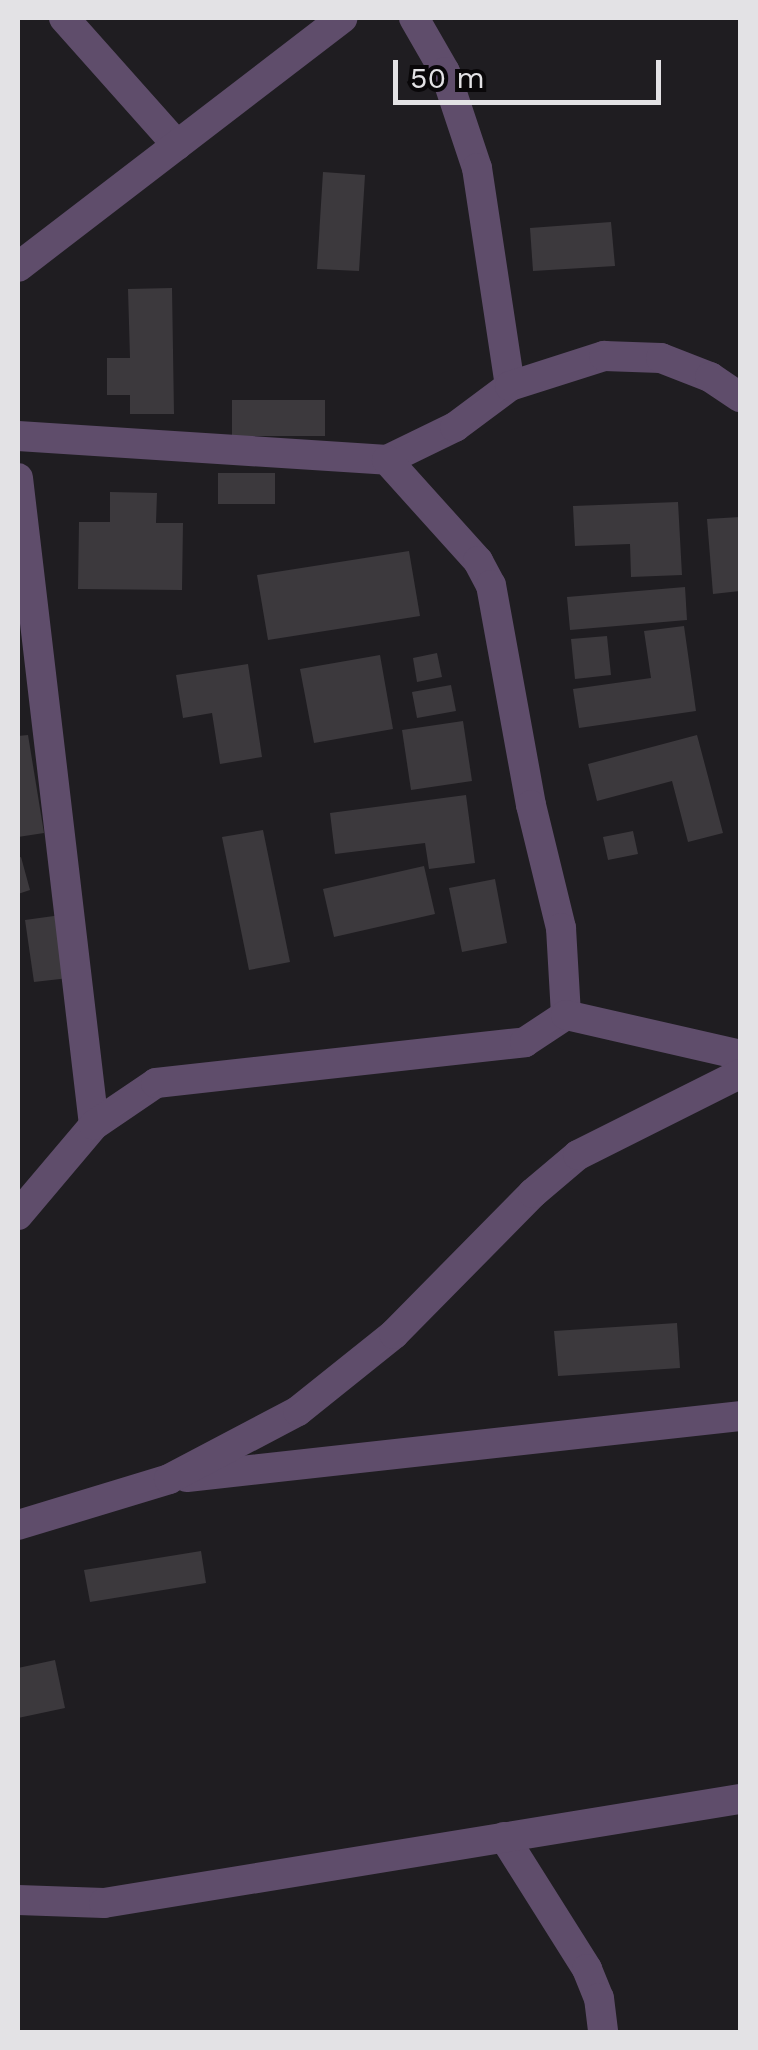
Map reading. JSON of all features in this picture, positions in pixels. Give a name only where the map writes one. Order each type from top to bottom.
[{"type":"street","points":[[64,18],[177,144]]},
{"type":"street","points":[[18,267],[342,18]]},
{"type":"street","points":[[414,18],[445,72],[478,168],[510,386]]},
{"type":"street","points":[[18,436],[388,460],[455,427],[510,386],[604,356],[660,358],[710,377],[740,397]]},
{"type":"street","points":[[388,460],[478,561],[491,585],[531,805],[560,928],[566,1015]]},
{"type":"street","points":[[18,478],[94,1125]]},
{"type":"street","points":[[18,1215],[94,1125],[156,1084],[364,1064],[526,1042],[566,1015],[740,1056]]},
{"type":"street","points":[[169,1480],[298,1411],[394,1334],[533,1192],[578,1156],[740,1074]]},
{"type":"street","points":[[18,1524],[169,1480],[740,1416]]},
{"type":"street","points":[[18,1900],[75,1906],[104,1903],[740,1799]]},
{"type":"street","points":[[504,1837],[588,1968],[599,1998],[603,2032]]},
{"type":"building","points":[[323,172],[365,175],[359,271],[317,269]]},
{"type":"building","points":[[611,222],[615,266],[533,271],[530,228]]},
{"type":"building","points":[[172,288],[174,414],[130,414],[130,395],[107,395],[107,358],[130,358],[128,289]]},
{"type":"building","points":[[232,400],[325,400],[325,436],[232,436]]},
{"type":"building","points":[[218,473],[275,473],[275,504],[218,504]]},
{"type":"building","points":[[110,492],[157,493],[156,523],[183,523],[182,590],[78,589],[79,522],[110,522]]},
{"type":"building","points":[[678,502],[682,575],[631,577],[630,544],[575,546],[573,506]]},
{"type":"building","points":[[740,517],[740,591],[713,594],[707,519]]},
{"type":"building","points":[[409,551],[420,616],[268,640],[257,575]]},
{"type":"building","points":[[685,587],[687,620],[570,630],[567,597]]},
{"type":"building","points":[[684,626],[696,711],[579,728],[573,689],[651,678],[644,631]]},
{"type":"building","points":[[607,636],[611,675],[575,679],[571,639]]},
{"type":"building","points":[[437,653],[442,677],[417,682],[413,658]]},
{"type":"building","points":[[380,655],[393,729],[314,743],[300,669]]},
{"type":"building","points":[[248,664],[262,757],[220,764],[212,713],[183,718],[176,675]]},
{"type":"building","points":[[451,685],[456,711],[417,718],[412,692]]},
{"type":"building","points":[[463,721],[472,781],[411,790],[402,730]]},
{"type":"building","points":[[28,735],[44,833],[18,837],[18,736]]},
{"type":"building","points":[[697,735],[723,833],[688,842],[672,781],[597,801],[588,764]]},
{"type":"building","points":[[466,795],[475,863],[429,869],[425,843],[335,854],[330,813]]},
{"type":"building","points":[[263,830],[290,962],[249,970],[222,837]]},
{"type":"building","points":[[633,831],[638,854],[608,860],[603,837]]},
{"type":"building","points":[[21,857],[30,890],[18,894],[18,858]]},
{"type":"building","points":[[424,866],[435,914],[334,937],[323,889]]},
{"type":"building","points":[[495,879],[507,943],[462,952],[449,888]]},
{"type":"building","points":[[61,915],[69,978],[34,982],[25,920]]},
{"type":"building","points":[[677,1323],[680,1368],[558,1376],[554,1331]]},
{"type":"building","points":[[201,1551],[206,1583],[90,1602],[84,1570]]},
{"type":"building","points":[[55,1660],[65,1708],[18,1718],[18,1668]]}]
